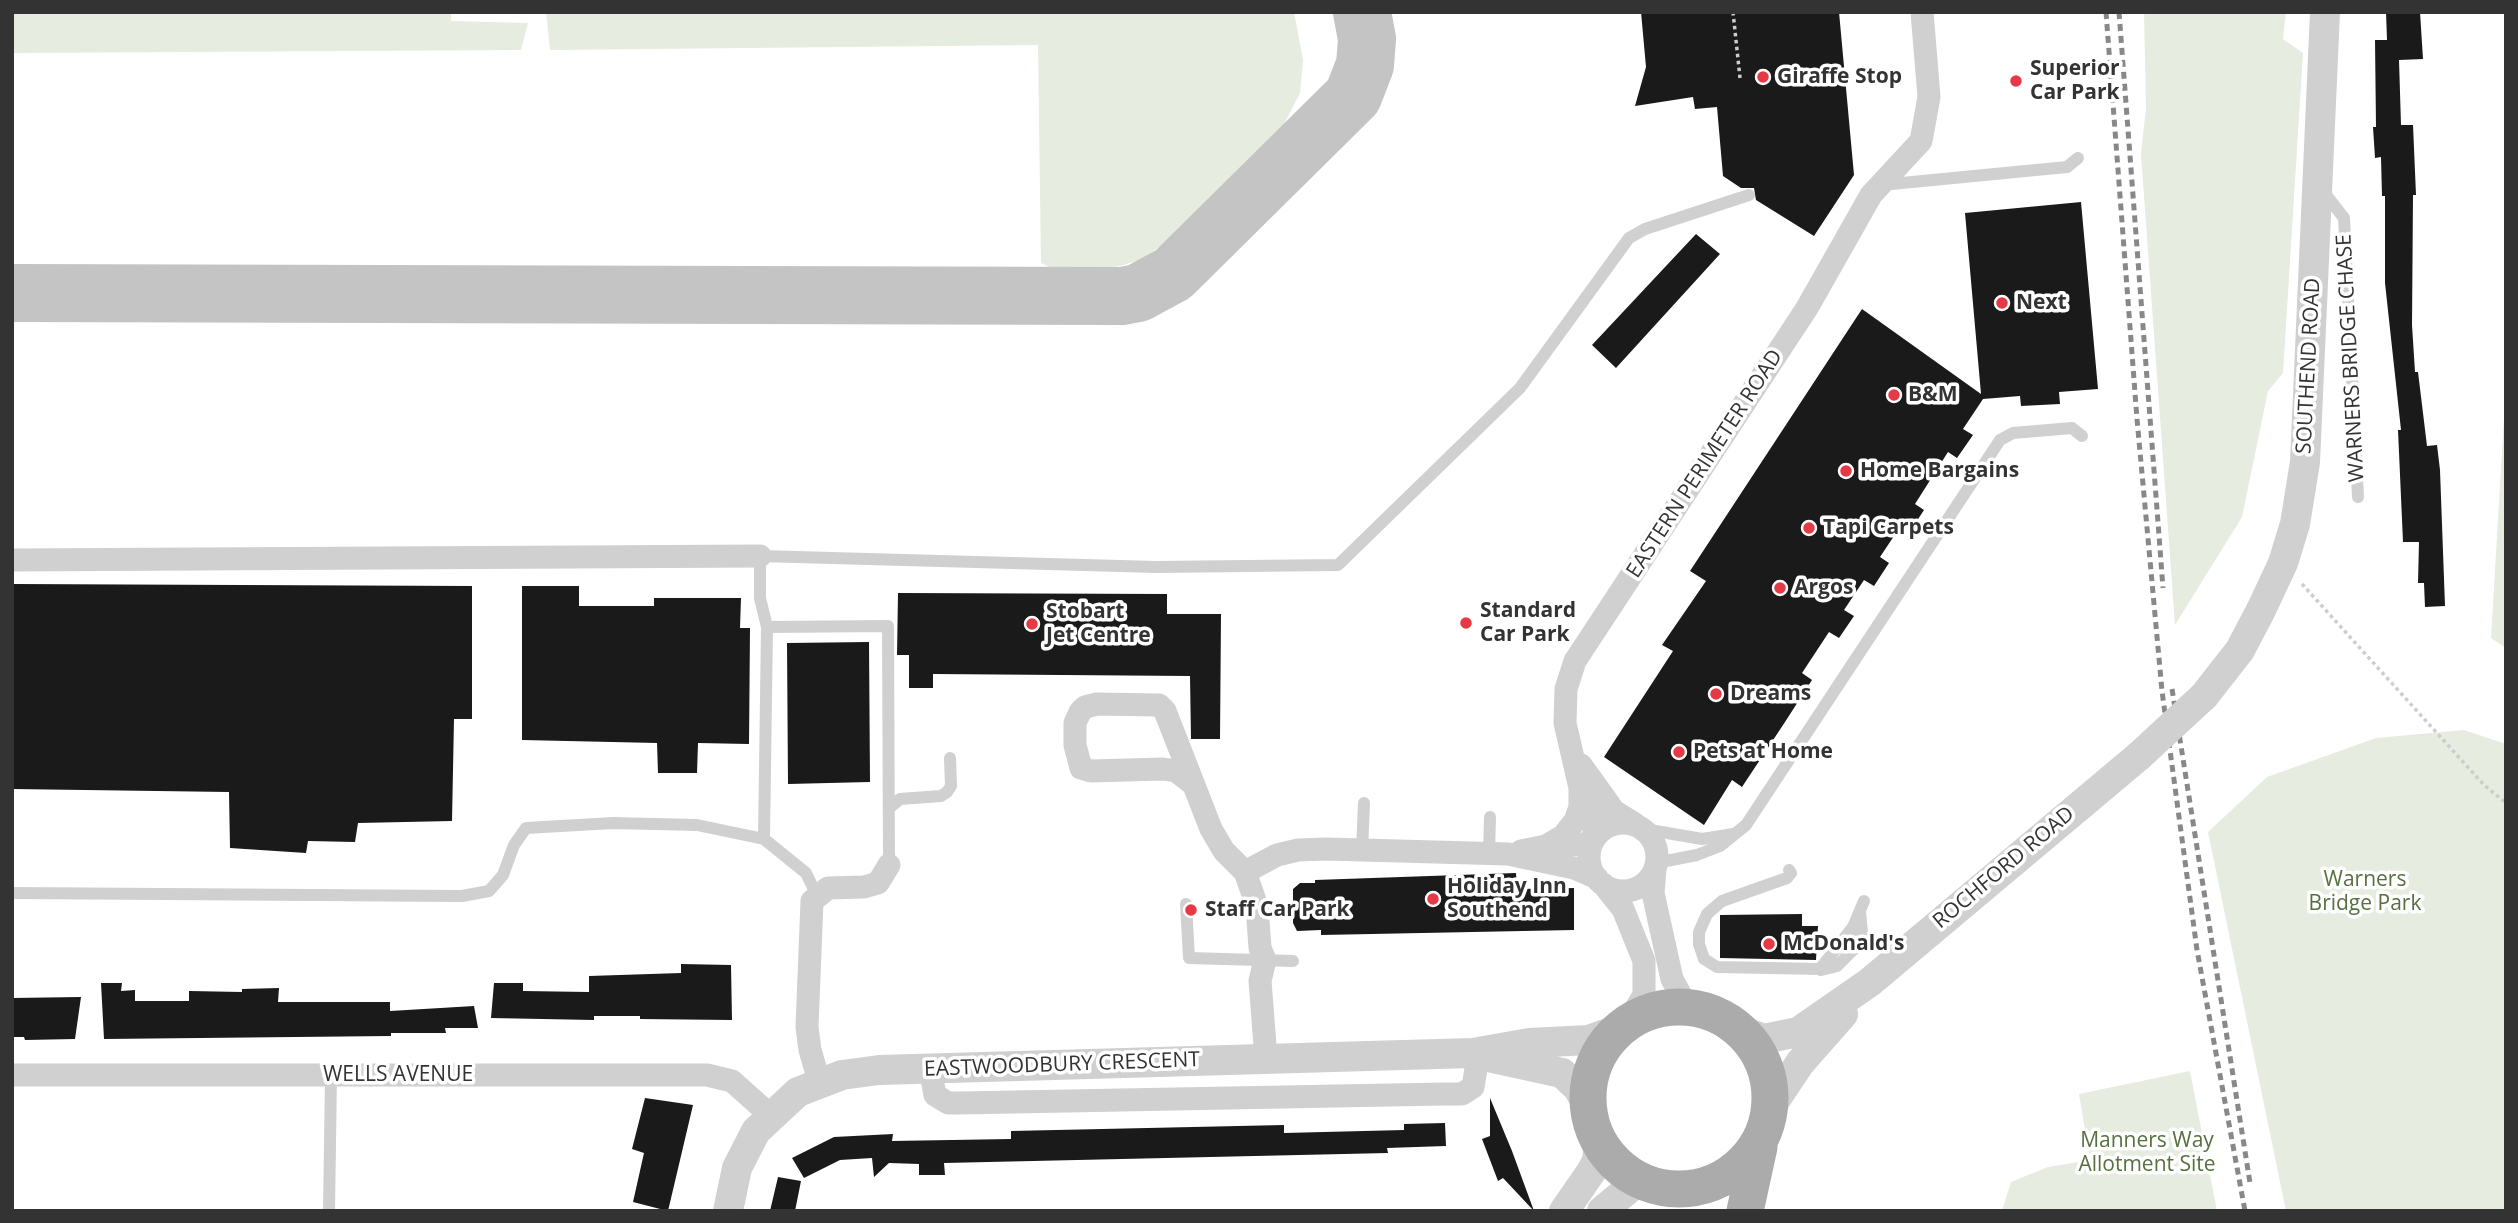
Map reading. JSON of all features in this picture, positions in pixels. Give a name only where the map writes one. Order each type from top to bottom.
[{"type":"main road","points":[[1699,1211],[1663,1185],[1622,1168],[1599,1143],[1590,1108],[1593,1068],[1605,1044],[1622,1025],[1642,1014],[1669,1007],[1699,1010],[1736,1029],[1762,1059],[1770,1083],[1772,1105],[1760,1142],[1745,1211]]},
{"type":"main road","points":[[1663,1185],[1714,1182],[1738,1170],[1760,1142]]},
{"type":"street","name":"EASTERN PERIMETER ROAD","points":[[1593,840],[1593,815],[1580,788],[1565,705],[1566,689],[1575,661],[1807,308],[1877,186],[1916,148],[1926,124],[1928,97],[1922,12]]},
{"type":"street","name":"SOUTHEND ROAD","points":[[2204,696],[2240,650],[2283,563],[2295,524],[2305,462],[2325,12]]},
{"type":"street","points":[[12,560],[760,556]]},
{"type":"street","name":"ROCHFORD ROAD","points":[[1736,1029],[1764,1039],[1786,1037],[1798,1032],[1870,982],[2139,756],[2204,696]]},
{"type":"street","points":[[1194,785],[1176,771],[1163,769],[1091,771],[1081,768],[1075,745],[1075,723],[1080,712],[1085,707],[1097,704],[1159,705],[1169,719],[1211,829],[1248,881],[1257,906],[1260,948],[1265,960],[1260,981],[1266,1046]]},
{"type":"street","name":"EASTERN PERIMETER ROAD","points":[[1572,751],[1615,811],[1639,827]]},
{"type":"street","points":[[1546,846],[1563,836],[1575,821],[1580,807],[1580,788]]},
{"type":"street","points":[[1622,1025],[1644,995],[1644,961],[1623,909],[1600,881],[1590,862],[1593,840],[1599,832],[1615,823],[1639,827],[1656,846],[1653,893],[1672,979],[1684,1001],[1699,1010]]},
{"type":"street","points":[[1499,854],[1546,846],[1584,844],[1593,840]]},
{"type":"street","points":[[1248,881],[1277,855],[1298,850],[1499,854],[1574,868],[1619,890],[1635,888],[1649,879],[1655,869]]},
{"type":"street","points":[[819,1081],[807,1027],[816,907],[825,900],[877,898],[884,894],[889,888],[889,865]]},
{"type":"street","name":"ROCHFORD ROAD","points":[[1772,1105],[1800,1063],[1870,982]]},
{"type":"street","name":"EASTWOODBURY CRESCENT","points":[[1473,1053],[1529,1043],[1580,1041],[1622,1025]]},
{"type":"street","name":"EASTWOODBURY CRESCENT","points":[[728,1211],[745,1149],[771,1115],[798,1093],[819,1081],[858,1072],[1266,1046],[1473,1053],[1562,1073],[1578,1088],[1590,1108]]},
{"type":"street","points":[[930,1069],[935,1094],[948,1103],[1462,1094],[1473,1087],[1476,1069],[1473,1053]]},
{"type":"street","name":"WELLS AVENUE","points":[[12,1075],[722,1076],[732,1081],[771,1115]]},
{"type":"street","points":[[1564,1211],[1597,1161],[1599,1143]]},
{"type":"street","points":[[1602,1211],[1632,1186],[1663,1185]]},
{"type":"lane","points":[[1877,186],[2067,167],[2078,158]]},
{"type":"lane","name":"WARNERS BRIDGE CHASE","points":[[2318,185],[2344,218],[2358,498]]},
{"type":"lane","points":[[764,839],[767,627],[760,598],[760,556],[1156,567],[1338,565],[1520,388],[1629,238],[1645,229],[1749,195]]},
{"type":"lane","points":[[1655,869],[1667,861],[1697,855],[1720,846],[1746,825],[2000,440],[2013,433],[2072,428],[2082,436]]},
{"type":"lane","points":[[767,627],[888,626],[889,865]]},
{"type":"lane","points":[[889,808],[900,799],[941,796],[947,792],[951,786],[950,758]]},
{"type":"lane","points":[[1362,851],[1364,803]]},
{"type":"lane","points":[[1490,817],[1499,854]]},
{"type":"lane","points":[[12,893],[462,896],[489,891],[503,875],[514,845],[526,828],[612,823],[697,825],[764,839],[806,873],[816,907]]},
{"type":"lane","points":[[1639,827],[1702,839],[1735,833],[1746,825]]},
{"type":"lane","points":[[1790,870],[1787,878],[1722,901],[1707,914],[1699,932],[1699,944],[1704,959],[1717,967],[1816,970],[1827,963],[1853,927],[1862,905]]},
{"type":"lane","points":[[1186,904],[1189,958],[1293,961]]},
{"type":"lane","points":[[329,1211],[331,1075]]},
{"type":"path","points":[[1733,12],[1740,78]]},
{"type":"path","points":[[2283,563],[2484,785],[2506,803]]},
{"type":"green space","points":[[12,12],[451,12],[451,21],[528,23],[521,50],[12,53]]},
{"type":"green space","points":[[546,12],[1294,12],[1303,60],[1300,93],[1282,128],[1161,246],[1140,260],[1088,275],[1065,274],[1041,263],[1038,45],[550,50]]},
{"type":"green space","points":[[2144,12],[2286,12],[2283,39],[2303,53],[2283,373],[2268,391],[2242,517],[2175,625],[2141,154],[2146,108]]},
{"type":"green space","points":[[2506,384],[2506,648],[2491,638]]},
{"type":"green space","name":"Warners Bridge Park","points":[[2464,730],[2506,744],[2506,1211],[2286,1211],[2208,832],[2267,777],[2376,738]]},
{"type":"green space","name":"Manners Way Allotment Site","points":[[2190,1071],[2217,1211],[2002,1211],[2011,1182],[2048,1167],[2090,1160],[2079,1094]]},
{"type":"building","points":[[1641,12],[1839,12],[1854,175],[1814,236],[1756,200],[1754,188],[1741,188],[1723,176],[1717,107],[1695,109],[1693,97],[1635,106],[1646,67]]},
{"type":"building","points":[[2386,12],[2420,12],[2423,59],[2399,60],[2401,125],[2413,125],[2416,195],[2413,195],[2412,325],[2415,372],[2418,372],[2427,446],[2437,445],[2445,606],[2425,607],[2424,583],[2418,583],[2419,542],[2403,542],[2398,430],[2401,430],[2385,283],[2385,196],[2382,196],[2381,157],[2375,158],[2373,127],[2376,127],[2375,40],[2387,40]]},
{"type":"building","points":[[2081,202],[2098,389],[2059,392],[2060,404],[2021,406],[2020,396],[1983,399],[1963,429],[1973,435],[1957,458],[1948,452],[1915,504],[1924,510],[1909,533],[1900,527],[1880,557],[1889,563],[1874,586],[1864,580],[1844,610],[1854,616],[1839,638],[1829,632],[1802,673],[1812,680],[1785,722],[1742,787],[1732,780],[1704,825],[1604,757],[1673,651],[1662,645],[1706,581],[1690,571],[1862,309],[1981,394],[1965,213]]},
{"type":"building","points":[[1696,234],[1720,254],[1616,368],[1592,345]]},
{"type":"building","points":[[12,584],[472,586],[472,719],[454,719],[452,821],[358,823],[355,842],[308,841],[306,853],[230,848],[229,792],[12,789]]},
{"type":"building","points":[[522,586],[579,586],[579,606],[654,606],[654,598],[741,598],[740,628],[750,628],[749,744],[698,743],[697,773],[658,773],[657,743],[522,740]]},
{"type":"building","name":"Stobart Jet Centre","points":[[898,593],[1167,594],[1167,614],[1221,614],[1220,739],[1191,739],[1190,676],[933,674],[933,688],[909,688],[909,655],[897,655]]},
{"type":"building","points":[[869,642],[870,782],[788,784],[787,643]]},
{"type":"building","name":"Holiday Inn Southend","points":[[1516,873],[1517,889],[1574,888],[1574,930],[1321,935],[1321,930],[1297,931],[1293,923],[1293,889],[1300,883],[1315,883],[1315,880]]},
{"type":"building","name":"McDonald's","points":[[1802,914],[1802,926],[1818,926],[1816,960],[1720,958],[1720,915]]},
{"type":"building","points":[[681,964],[731,965],[732,1020],[640,1019],[640,1016],[594,1016],[594,1020],[491,1018],[494,983],[523,983],[523,991],[589,992],[589,976],[681,973]]},
{"type":"building","points":[[101,983],[122,983],[121,991],[135,990],[135,1001],[189,1001],[189,991],[242,992],[242,989],[279,988],[278,1002],[390,1002],[390,1011],[474,1006],[478,1028],[445,1028],[446,1033],[391,1033],[391,1036],[104,1039]]},
{"type":"building","points":[[81,997],[75,1039],[25,1040],[24,1037],[12,1037],[12,998]]},
{"type":"building","points":[[645,1098],[693,1105],[668,1211],[633,1202],[644,1153],[632,1149]]},
{"type":"building","points":[[1490,1098],[1534,1211],[1503,1178],[1498,1181],[1482,1139],[1490,1136]]},
{"type":"building","points":[[1445,1123],[1446,1146],[1387,1148],[1388,1153],[944,1163],[945,1175],[919,1175],[919,1164],[889,1163],[874,1177],[872,1158],[840,1160],[804,1178],[792,1158],[834,1137],[893,1134],[892,1141],[1011,1139],[1011,1131],[1284,1125],[1284,1133],[1404,1130],[1404,1124]]},
{"type":"building","points":[[778,1177],[801,1181],[795,1211],[770,1211]]},
{"type":"taxiway","points":[[12,293],[1122,296],[1138,293],[1173,274],[1353,96],[1365,65],[1367,39],[1362,12]]},
{"type":"railway","points":[[2106,12],[2137,419],[2162,691],[2197,950],[2245,1211]]},
{"type":"railway","points":[[2119,12],[2163,588]]},
{"type":"railway","points":[[2172,689],[2250,1183]]},
{"type":"place","name":"Giraffe Stop","points":[[1763,77]]},
{"type":"place","name":"Superior Car Park","points":[[2016,81]]},
{"type":"place","name":"Next","points":[[2002,303]]},
{"type":"place","name":"B&M","points":[[1894,395]]},
{"type":"place","name":"Home Bargains","points":[[1846,471]]},
{"type":"place","name":"Tapi Carpets","points":[[1809,528]]},
{"type":"place","name":"Argos","points":[[1780,588]]},
{"type":"place","name":"Standard Car Park","points":[[1466,623]]},
{"type":"place","name":"Stobart Jet Centre","points":[[1032,624]]},
{"type":"place","name":"Dreams","points":[[1716,694]]},
{"type":"place","name":"Pets at Home","points":[[1679,752]]},
{"type":"place","name":"Holiday Inn Southend","points":[[1433,899]]},
{"type":"place","name":"Staff Car Park","points":[[1191,910]]},
{"type":"place","name":"McDonald's","points":[[1769,944]]}]
